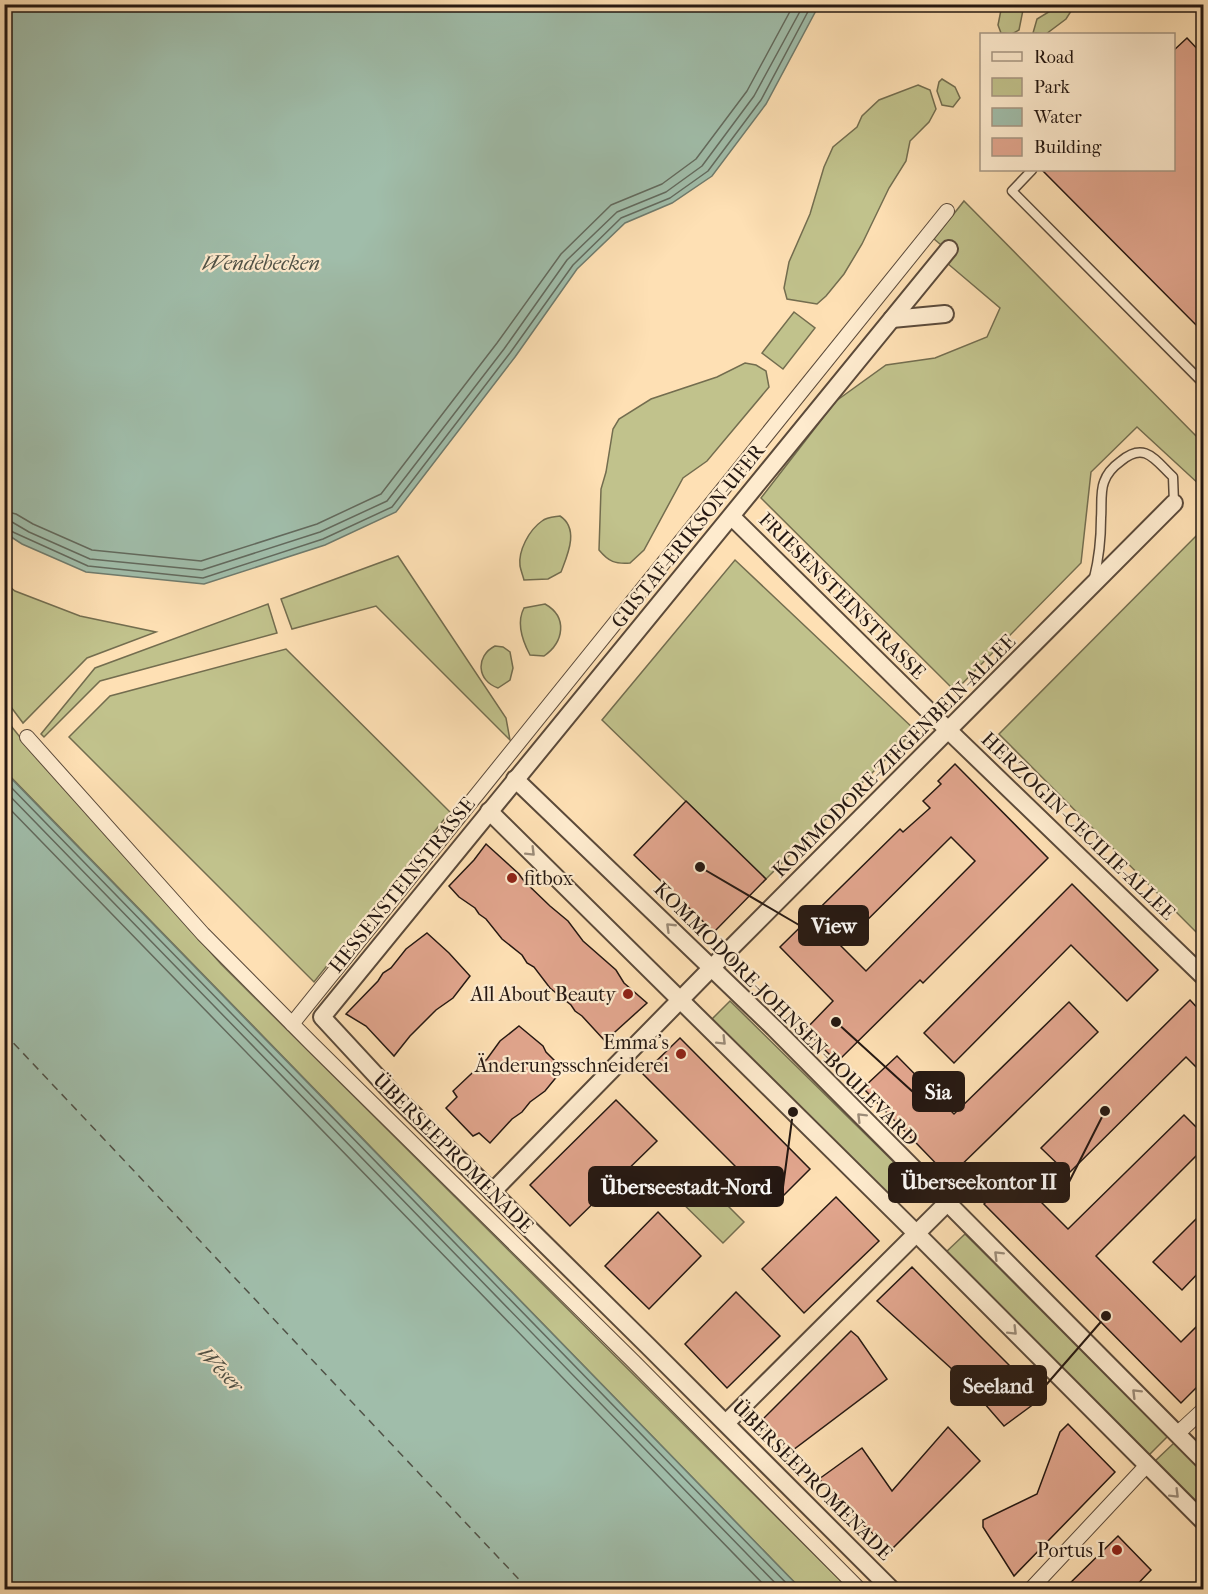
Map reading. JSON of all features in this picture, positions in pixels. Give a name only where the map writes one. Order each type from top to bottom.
[{"type":"street","points":[[292,1024],[947,211]]},
{"type":"street","name":"GUSTAF-ERIKSON-UFER","points":[[515,779],[732,517],[949,249]]},
{"type":"street","points":[[892,320],[945,314]]},
{"type":"street","name":"KOMMODORE-ZIEGENBEIN-ALLEE","points":[[492,1192],[1173,503]]},
{"type":"street","name":"FRIESENSTEINSTRASSE","points":[[732,517],[949,731]]},
{"type":"street","name":"HERZOGIN-CECILIE-ALLEE","points":[[949,731],[1203,977]]},
{"type":"street","name":"ÜBERSEEPROMENADE","points":[[27,737],[203,933],[292,1024],[625,1352],[860,1590]]},
{"type":"street","name":"HESSENSTEINSTRASSE","points":[[322,1017],[515,779]]},
{"type":"street","name":"KOMMODORE-JOHNSEN-BOULEVARD","points":[[515,779],[712,968],[1203,1461]]},
{"type":"street","points":[[489,811],[1203,1522]]},
{"type":"street","points":[[309,1003],[322,1017]]},
{"type":"street","name":"ÜBERSEEPROMENADE","points":[[322,1017],[396,1097],[892,1590]]},
{"type":"street","points":[[726,1423],[946,1204]]},
{"type":"street","points":[[1178,1434],[1203,1409]]},
{"type":"street","points":[[1030,1590],[1147,1465]]},
{"type":"lane","points":[[1031,171],[1012,191],[1203,384]]},
{"type":"lane","points":[[1092,586],[1099,560],[1102,486],[1114,467],[1129,454],[1139,450],[1150,454],[1173,477],[1173,503]]},
{"type":"green space","points":[[1002,5],[1024,5],[1019,30],[1014,33],[1001,33],[998,25]]},
{"type":"green space","points":[[1060,5],[1075,5],[1066,19],[1047,33],[1033,33],[1037,19]]},
{"type":"green space","points":[[942,79],[955,87],[960,98],[953,107],[942,105],[937,91]]},
{"type":"green space","points":[[918,85],[930,90],[936,109],[929,122],[910,141],[906,161],[889,188],[862,244],[844,274],[817,304],[787,299],[784,288],[789,262],[810,214],[824,167],[833,147],[857,127],[862,116],[879,100]]},
{"type":"green space","points":[[964,201],[1203,443],[1203,508],[1201,486],[1137,427],[1091,472],[1081,563],[955,691],[761,498],[836,401],[886,365],[935,358],[987,337],[1000,308],[947,263],[953,255],[934,239]]},
{"type":"green space","points":[[794,312],[815,328],[783,369],[762,353]]},
{"type":"green space","points":[[745,363],[756,365],[766,371],[769,387],[707,461],[683,478],[644,550],[630,563],[609,560],[599,550],[601,489],[613,429],[619,419],[651,399],[717,377]]},
{"type":"green space","points":[[560,516],[566,521],[571,535],[569,551],[561,572],[548,579],[524,580],[520,560],[525,541],[542,521]]},
{"type":"green space","points":[[1203,529],[1203,939],[999,734]]},
{"type":"green space","points":[[398,556],[506,718],[510,740],[376,606],[292,629],[281,599]]},
{"type":"green space","points":[[735,560],[915,730],[766,879],[602,720]]},
{"type":"green space","points":[[5,583],[15,591],[80,616],[156,632],[87,658],[23,723],[5,699]]},
{"type":"green space","points":[[268,604],[277,633],[100,681],[44,737],[41,734],[95,668]]},
{"type":"green space","points":[[545,604],[552,609],[560,622],[559,637],[556,644],[544,656],[530,655],[521,632],[520,620],[524,608]]},
{"type":"green space","points":[[495,646],[503,647],[510,652],[513,668],[510,680],[498,688],[486,680],[481,668],[484,656]]},
{"type":"green space","points":[[286,649],[450,812],[314,982],[69,737],[110,696]]},
{"type":"green space","points":[[4,717],[31,751],[221,964],[849,1589],[801,1589],[5,771]]},
{"type":"green space","points":[[730,1001],[913,1181],[893,1201],[711,1020]]},
{"type":"green space","points":[[690,1168],[744,1222],[723,1243],[669,1190]]},
{"type":"green space","points":[[965,1234],[1168,1436],[1148,1456],[945,1253]]},
{"type":"green space","points":[[1174,1443],[1203,1472],[1203,1511],[1154,1462]]},
{"type":"water","name":"Wendebecken","points":[[4,5],[819,5],[766,104],[712,176],[672,203],[625,223],[577,269],[515,357],[396,512],[325,545],[204,584],[86,572],[22,544],[5,533]]},
{"type":"water","name":"Weser","points":[[4,771],[801,1589],[5,1589]]},
{"type":"building","points":[[1187,38],[1203,55],[1203,332],[1043,171],[1175,171],[1175,49]]},
{"type":"building","points":[[955,764],[1048,858],[923,983],[920,980],[837,1062],[805,1030],[833,1001],[780,947],[900,829],[903,832],[930,808],[923,801],[941,784],[938,781]],"holes":[[[951,837],[975,861],[866,971],[841,946]]]},
{"type":"building","points":[[686,801],[766,879],[714,932],[634,855]]},
{"type":"building","points":[[486,844],[568,921],[583,941],[616,970],[624,983],[647,1003],[605,1041],[571,1005],[550,988],[522,955],[502,939],[475,908],[459,897],[449,886]]},
{"type":"building","points":[[1072,884],[1158,970],[1127,1001],[1071,945],[954,1063],[924,1033]]},
{"type":"building","points":[[427,933],[470,976],[453,998],[436,1010],[394,1056],[366,1026],[346,1014],[383,973],[391,968],[406,949]]},
{"type":"building","points":[[1190,1000],[1203,1014],[1203,1074],[1186,1057],[1068,1174],[1041,1148]]},
{"type":"building","points":[[1069,1002],[1098,1032],[949,1177],[863,1088],[897,1056],[954,1114]]},
{"type":"building","points":[[519,1026],[543,1046],[563,1069],[545,1091],[512,1119],[490,1143],[479,1133],[473,1136],[446,1108],[457,1097],[453,1091],[487,1059],[500,1041]]},
{"type":"building","points":[[680,1038],[810,1169],[774,1205],[643,1074]]},
{"type":"building","points":[[616,1100],[657,1141],[570,1226],[530,1185]]},
{"type":"building","points":[[1184,1115],[1203,1134],[1203,1149],[1096,1256],[1181,1342],[1203,1320],[1203,1381],[1181,1403],[984,1204],[1014,1175],[1068,1229]]},
{"type":"building","points":[[836,1197],[879,1241],[804,1313],[762,1269]]},
{"type":"building","points":[[658,1212],[701,1256],[649,1309],[605,1266]]},
{"type":"building","points":[[1203,1212],[1203,1268],[1182,1290],[1153,1262]]},
{"type":"building","points":[[912,1267],[1042,1398],[1004,1426],[964,1380],[877,1301]]},
{"type":"building","points":[[736,1292],[780,1336],[727,1388],[685,1344]]},
{"type":"building","points":[[851,1331],[858,1337],[887,1379],[789,1453],[759,1423]]},
{"type":"building","points":[[1068,1424],[1115,1472],[1014,1576],[983,1527],[983,1520],[1037,1494],[1060,1432]]},
{"type":"building","points":[[948,1427],[980,1461],[891,1550],[860,1522],[819,1479],[862,1448],[892,1491]]},
{"type":"building","name":"Portus I","points":[[1118,1536],[1151,1570],[1132,1590],[1063,1590]]},
{"type":"ferry route","points":[[4,1033],[529,1590]]},
{"type":"place","name":"View","points":[[700,867]]},
{"type":"place","name":"fitbox","points":[[512,878]]},
{"type":"place","name":"All About Beauty","points":[[628,994]]},
{"type":"place","name":"Sia","points":[[836,1022]]},
{"type":"place","name":"Emma’s Änderungsschneiderei","points":[[681,1054]]},
{"type":"place","name":"Überseekontor II","points":[[1105,1111]]},
{"type":"place","name":"Überseestadt-Nord","points":[[793,1112]]},
{"type":"place","name":"Seeland","points":[[1106,1316]]},
{"type":"place","name":"Portus I","points":[[1117,1550]]}]
